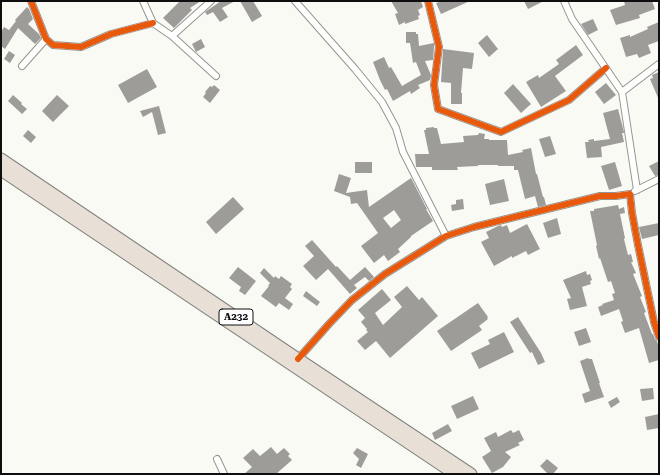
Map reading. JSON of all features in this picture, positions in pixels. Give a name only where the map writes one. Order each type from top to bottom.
[{"type":"highway","name":"A232","points":[[1,159],[472,474]]},
{"type":"highway","name":"A232","points":[[1,170],[455,474]]},
{"type":"street","points":[[31,1],[46,39],[53,45],[81,47],[111,34],[153,23]]},
{"type":"street","points":[[143,1],[153,23],[172,36],[216,76]]},
{"type":"street","points":[[172,36],[211,1]]},
{"type":"street","points":[[295,1],[382,102],[396,128],[402,152],[446,236]]},
{"type":"street","points":[[428,1],[439,47],[434,85],[438,109],[501,132],[569,100],[606,68]]},
{"type":"street","points":[[564,1],[572,19],[622,92],[637,190]]},
{"type":"street","points":[[22,66],[46,39]]},
{"type":"street","points":[[622,92],[659,64]]},
{"type":"street","points":[[298,359],[352,300],[386,274],[446,236],[474,227],[600,196],[630,194],[659,179]]},
{"type":"street","points":[[630,194],[638,245],[654,322],[659,337]]},
{"type":"street","points":[[216,459],[224,474]]},
{"type":"building","points":[[180,1],[201,1],[190,8],[192,10],[174,28],[163,18]]},
{"type":"building","points":[[221,1],[235,1],[222,8],[228,17],[220,22],[213,12],[207,15],[205,12]]},
{"type":"building","points":[[240,1],[253,1],[262,16],[252,22]]},
{"type":"building","points":[[391,1],[421,1],[423,7],[418,10],[420,15],[418,16],[419,19],[399,25],[395,14],[398,13]]},
{"type":"building","points":[[442,1],[470,1],[441,14],[436,3]]},
{"type":"building","points":[[524,1],[544,1],[528,9]]},
{"type":"building","points":[[624,1],[652,1],[655,9],[639,15],[640,18],[616,25],[610,10],[625,5]]},
{"type":"building","points":[[27,7],[33,19],[28,24],[39,34],[41,38],[35,44],[18,28],[5,49],[1,46],[1,32],[4,27],[9,30],[16,21],[15,20]]},
{"type":"building","points":[[593,19],[598,30],[588,35],[581,24]]},
{"type":"building","points":[[659,22],[659,41],[648,45],[651,53],[639,58],[637,54],[626,57],[620,38],[630,35],[630,37]]},
{"type":"building","points":[[406,32],[416,32],[416,34],[418,34],[419,46],[434,43],[433,60],[425,61],[431,75],[430,80],[418,85],[420,88],[411,94],[410,91],[393,101],[387,89],[385,90],[373,62],[384,57],[389,68],[391,67],[402,86],[421,75],[416,62],[413,63],[410,43],[406,43]]},
{"type":"building","points":[[487,35],[498,49],[489,57],[478,43]]},
{"type":"building","points":[[201,39],[205,47],[196,52],[192,44]]},
{"type":"building","points":[[576,45],[583,55],[555,76],[566,91],[541,107],[526,82],[538,75],[539,78],[559,64],[556,60]]},
{"type":"building","points":[[443,49],[474,53],[472,69],[463,68],[461,93],[462,104],[451,104],[451,83],[441,82]]},
{"type":"building","points":[[9,51],[15,55],[10,63],[4,59]]},
{"type":"building","points":[[147,69],[157,87],[128,103],[118,85]]},
{"type":"building","points":[[659,72],[659,100],[650,79],[653,78],[652,75]]},
{"type":"building","points":[[606,83],[616,95],[604,104],[595,92]]},
{"type":"building","points":[[513,84],[531,104],[521,113],[504,93]]},
{"type":"building","points":[[214,85],[220,90],[210,103],[203,97],[210,86],[212,87]]},
{"type":"building","points":[[13,95],[27,109],[22,114],[8,101]]},
{"type":"building","points":[[57,95],[69,106],[53,122],[42,111]]},
{"type":"building","points":[[159,106],[166,133],[158,135],[152,112],[143,117],[140,111]]},
{"type":"building","points":[[618,109],[624,132],[622,133],[624,142],[601,147],[602,157],[587,158],[585,142],[589,142],[588,140],[594,139],[594,141],[610,139],[603,113]]},
{"type":"building","points":[[426,128],[437,128],[441,144],[464,142],[463,136],[478,135],[479,133],[485,134],[484,139],[507,140],[508,155],[523,152],[522,150],[531,148],[536,174],[546,205],[538,207],[535,196],[525,199],[518,170],[514,170],[514,166],[478,165],[457,167],[458,170],[432,170],[432,167],[416,167],[415,154],[429,154],[424,130],[426,130]]},
{"type":"building","points":[[28,130],[36,137],[31,143],[23,136]]},
{"type":"building","points":[[550,136],[556,154],[545,157],[539,139]]},
{"type":"building","points":[[659,161],[659,175],[655,176],[649,166]]},
{"type":"building","points":[[355,162],[372,162],[372,173],[355,173]]},
{"type":"building","points":[[615,162],[622,186],[609,190],[601,166]]},
{"type":"building","points":[[339,174],[351,178],[346,193],[367,190],[369,207],[411,178],[433,221],[411,236],[398,249],[400,252],[388,261],[384,255],[374,263],[361,246],[378,233],[357,203],[351,204],[350,197],[334,191]],"holes":[[[394,210],[401,220],[391,228],[383,218]]]},
{"type":"building","points":[[504,179],[509,201],[490,205],[485,184]]},
{"type":"building","points":[[233,197],[244,209],[216,234],[206,222]]},
{"type":"building","points":[[463,199],[464,209],[452,211],[451,205],[456,204],[456,200]]},
{"type":"building","points":[[618,205],[619,209],[624,207],[625,213],[620,214],[624,239],[628,255],[631,254],[633,262],[631,262],[636,273],[633,274],[642,296],[640,297],[646,312],[644,313],[659,348],[659,360],[649,363],[639,328],[625,333],[621,322],[623,321],[619,309],[601,316],[598,307],[614,300],[612,294],[615,293],[611,281],[608,282],[600,258],[599,259],[590,211]]},
{"type":"building","points":[[557,218],[561,234],[548,238],[543,223]]},
{"type":"building","points":[[659,223],[659,235],[642,239],[639,227]]},
{"type":"building","points":[[527,224],[540,249],[528,255],[526,251],[512,258],[512,256],[494,266],[481,242],[489,238],[486,232],[501,225],[502,227],[507,225],[510,233]]},
{"type":"building","points":[[312,240],[350,280],[365,267],[374,277],[369,281],[365,277],[354,285],[357,288],[350,294],[328,269],[316,280],[303,266],[314,256],[305,246]]},
{"type":"building","points":[[238,267],[256,281],[245,295],[239,291],[241,287],[229,278]]},
{"type":"building","points":[[264,268],[274,278],[275,276],[279,279],[281,276],[292,284],[290,287],[292,289],[285,298],[293,304],[289,310],[279,303],[276,307],[261,296],[270,283],[260,273]]},
{"type":"building","points":[[586,271],[587,275],[590,274],[592,280],[590,281],[591,284],[582,287],[587,306],[570,310],[567,299],[571,298],[563,280]]},
{"type":"building","points":[[407,286],[419,300],[422,297],[438,316],[390,358],[376,341],[365,350],[357,341],[368,332],[361,322],[365,318],[358,310],[382,289],[391,300],[375,313],[383,325],[402,307],[394,297]]},
{"type":"building","points":[[306,291],[320,302],[317,306],[303,296]]},
{"type":"building","points":[[478,303],[488,317],[488,319],[479,326],[482,330],[451,351],[437,331]]},
{"type":"building","points":[[518,317],[541,353],[545,362],[538,365],[532,352],[530,353],[510,322]]},
{"type":"building","points":[[586,328],[591,342],[579,346],[574,332]]},
{"type":"building","points":[[504,332],[514,352],[479,369],[471,353],[490,344],[488,340]]},
{"type":"building","points":[[588,358],[592,359],[604,397],[585,403],[582,394],[590,391],[580,361]]},
{"type":"building","points":[[653,388],[654,399],[642,401],[640,389]]},
{"type":"building","points":[[473,396],[479,409],[457,419],[451,406]]},
{"type":"building","points":[[617,397],[620,402],[611,408],[608,402]]},
{"type":"building","points":[[659,414],[659,428],[647,430],[645,417]]},
{"type":"building","points":[[448,424],[452,431],[435,440],[432,433]]},
{"type":"building","points":[[511,430],[513,433],[519,430],[524,440],[518,443],[520,445],[505,452],[511,457],[503,467],[492,473],[482,457],[491,451],[484,438],[496,432],[498,437]]},
{"type":"building","points":[[271,447],[277,454],[284,448],[290,454],[288,456],[292,460],[276,474],[244,474],[252,467],[243,458],[253,449],[260,456]]},
{"type":"building","points":[[357,448],[368,454],[361,468],[356,465],[359,459],[353,453]]},
{"type":"building","points":[[547,459],[558,468],[553,474],[548,474],[540,466]]},
{"type":"cycle path","points":[[31,1],[46,39],[53,45],[81,47],[111,34],[153,23]]},
{"type":"cycle path","points":[[428,1],[439,47],[434,85],[438,109],[501,132],[569,100],[606,68]]},
{"type":"cycle path","points":[[298,359],[352,300],[385,274],[446,236],[474,227],[600,196],[630,194],[638,245],[654,322],[659,337]]}]
